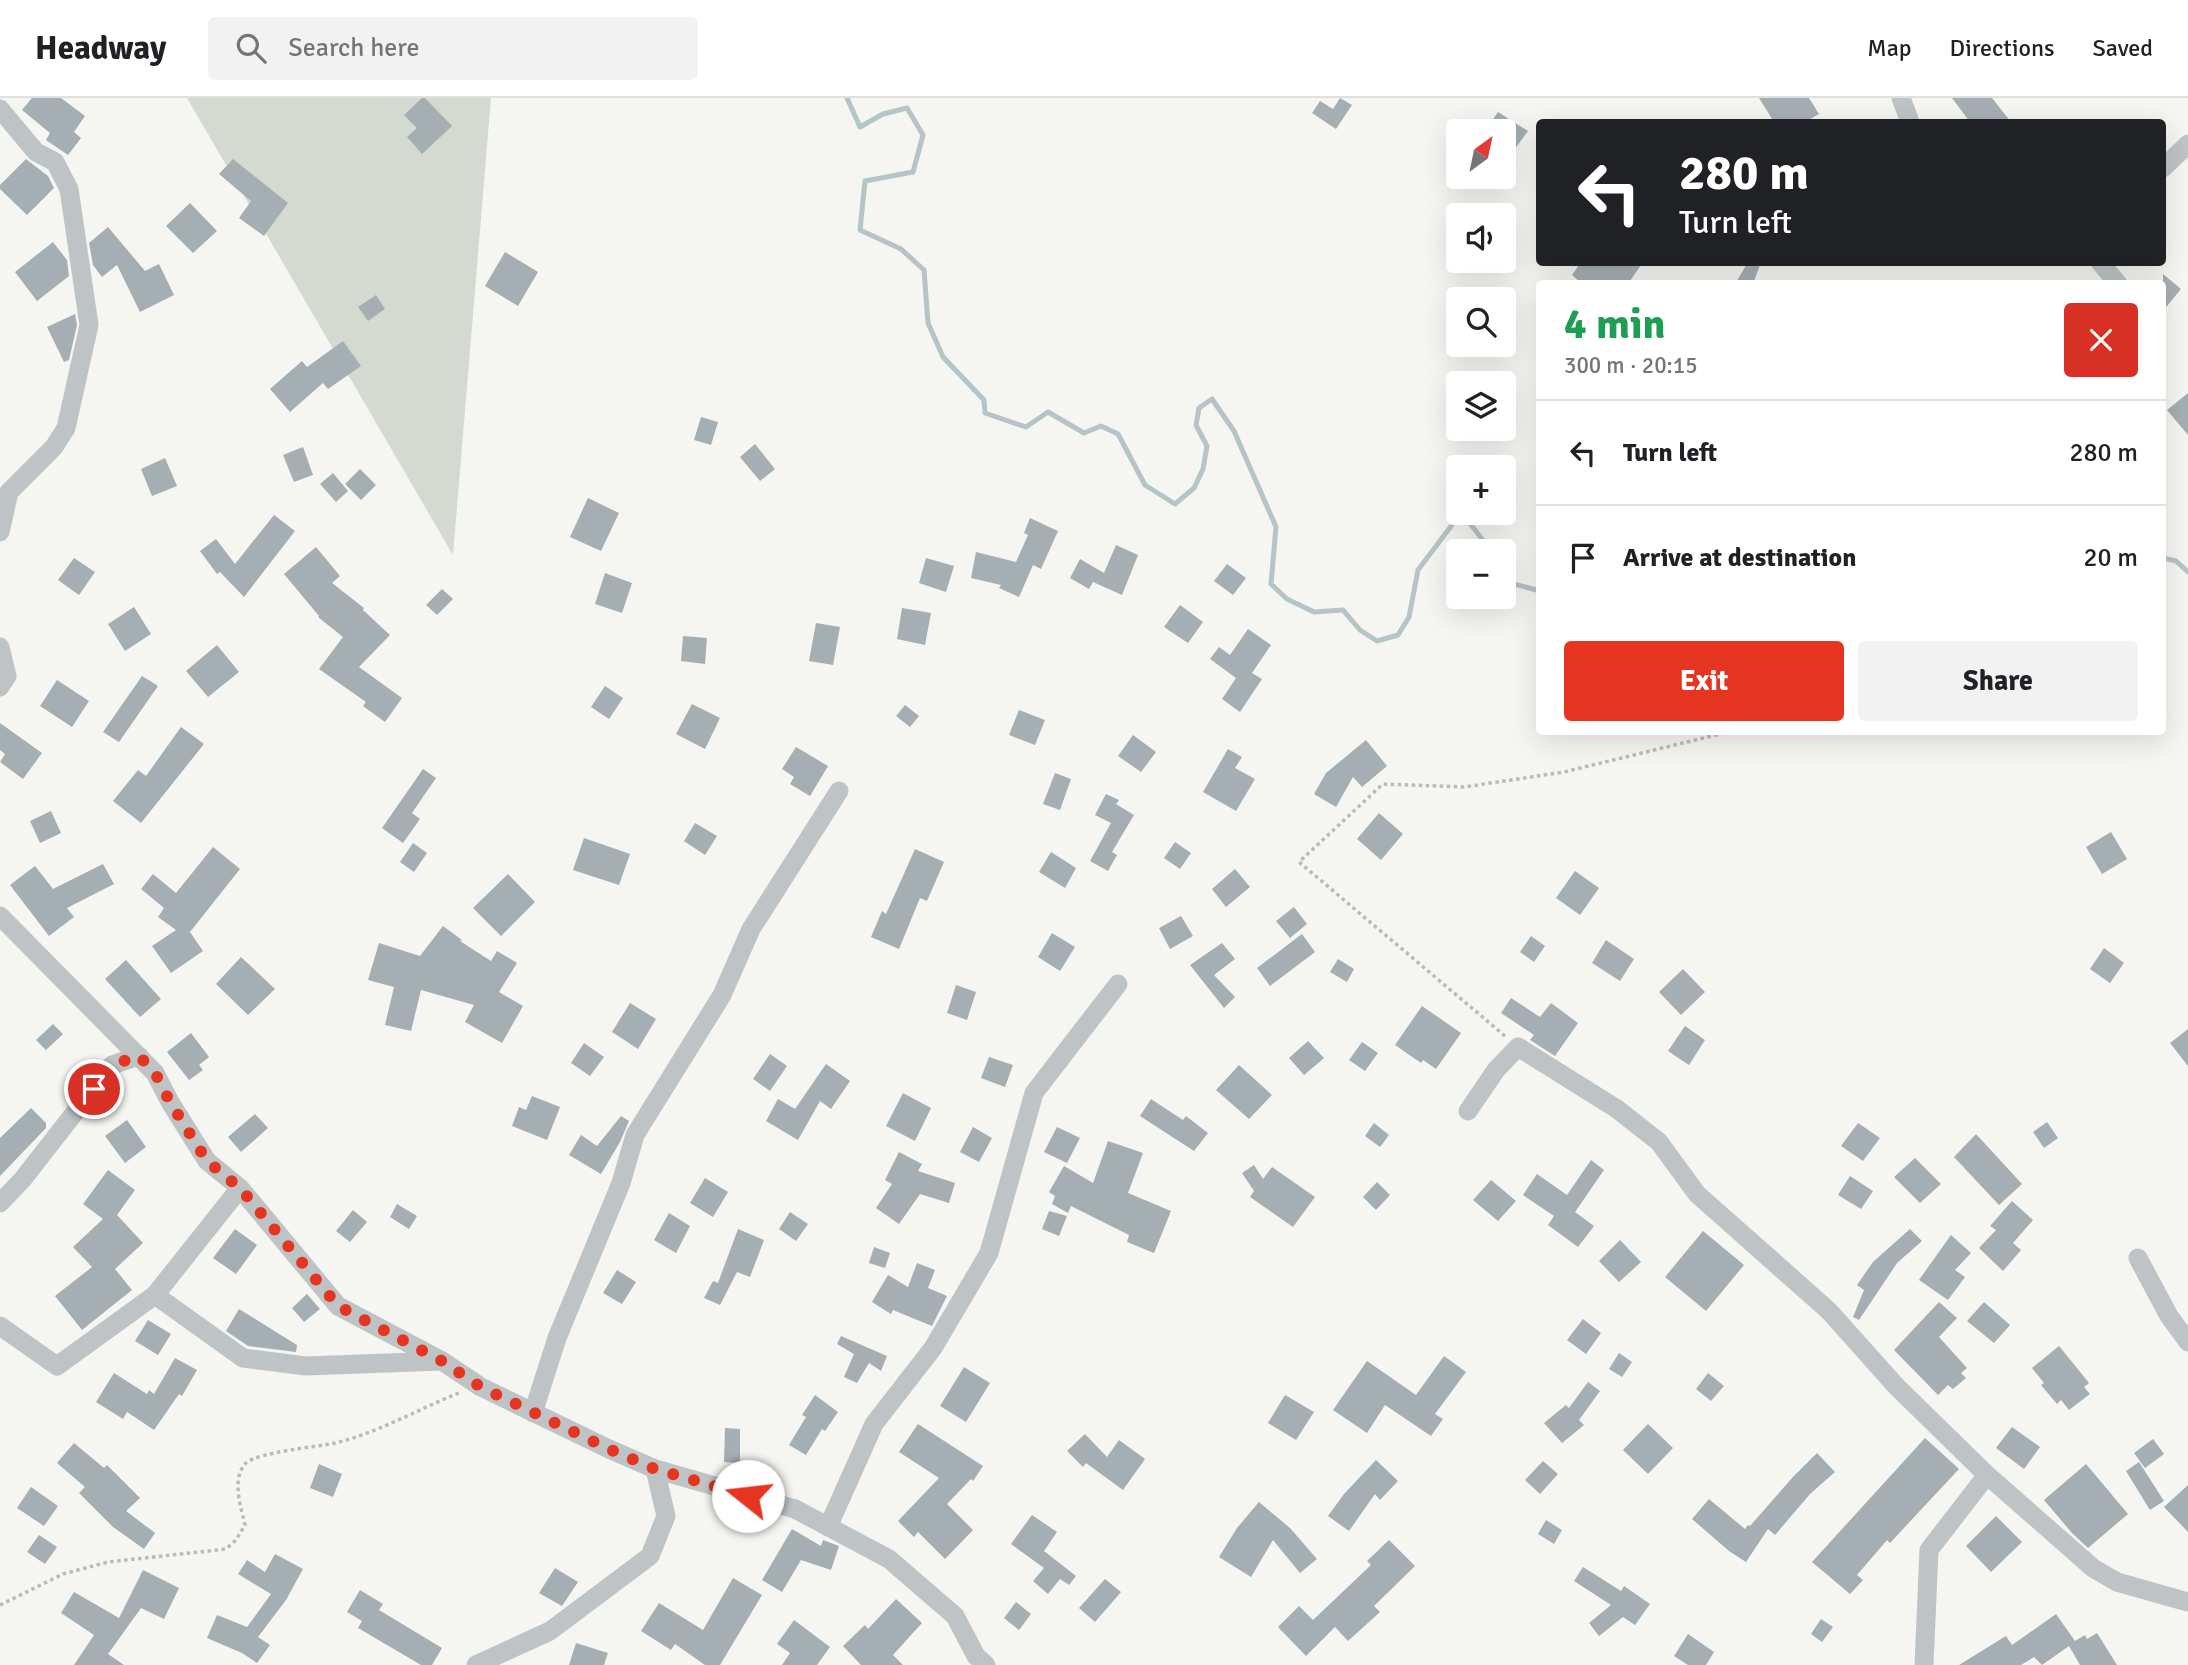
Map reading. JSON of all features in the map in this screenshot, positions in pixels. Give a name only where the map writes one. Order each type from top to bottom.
[{"type":"street","points":[[1901,98],[1909,119]]},
{"type":"street","points":[[0,109],[36,152],[55,162],[68,188],[89,325],[66,428],[54,447],[9,492],[0,532]]},
{"type":"street","points":[[2166,165],[2188,144]]},
{"type":"street","points":[[2104,266],[2115,280]]},
{"type":"street","points":[[0,647],[6,676],[0,687]]},
{"type":"street","points":[[534,1413],[556,1338],[621,1183],[635,1135],[722,995],[751,929],[839,791]]},
{"type":"street","points":[[0,916],[155,1073],[207,1161],[240,1188],[338,1306],[442,1361],[481,1387],[655,1469],[795,1509],[889,1559],[955,1616],[976,1656],[986,1665]]},
{"type":"street","points":[[828,1527],[874,1424],[933,1348],[989,1253],[1034,1093],[1118,984]]},
{"type":"street","points":[[1468,1111],[1496,1070],[1518,1047],[1616,1109],[1659,1142],[1697,1194],[1829,1311],[1896,1386],[1987,1475],[2093,1568],[2116,1581],[2188,1602]]},
{"type":"street","points":[[0,1203],[22,1180],[112,1065],[139,1056]]},
{"type":"street","points":[[0,1326],[57,1366],[155,1295],[240,1188]]},
{"type":"street","points":[[2138,1258],[2169,1316],[2188,1342]]},
{"type":"street","points":[[155,1295],[243,1359],[306,1366],[442,1361]]},
{"type":"street","points":[[476,1665],[550,1631],[650,1556],[666,1516],[655,1469]]},
{"type":"street","points":[[1924,1665],[1928,1550],[1987,1475]]},
{"type":"path","points":[[1518,1047],[1299,862],[1383,784],[1464,787],[1564,772],[1716,735]]},
{"type":"path","points":[[0,1605],[63,1574],[108,1562],[226,1549],[236,1540],[244,1525],[238,1489],[240,1474],[247,1463],[260,1457],[337,1443],[374,1430],[447,1397],[481,1387]]},
{"type":"shaded area","points":[[187,98],[491,98],[453,555]]},
{"type":"building","points":[[32,98],[61,98],[85,116],[74,132],[81,138],[68,155],[46,140],[50,133],[22,110]]},
{"type":"building","points":[[422,98],[452,126],[422,154],[407,137],[417,128],[404,115]]},
{"type":"building","points":[[1340,98],[1352,105],[1336,129],[1312,113],[1320,101],[1333,109]]},
{"type":"building","points":[[1759,98],[1809,98],[1819,114],[1810,119],[1772,119]]},
{"type":"building","points":[[1952,98],[1992,98],[2009,119],[1968,119]]},
{"type":"building","points":[[1498,112],[1509,119],[1493,119]]},
{"type":"building","points":[[1516,123],[1528,131],[1516,147]]},
{"type":"building","points":[[26,159],[48,176],[54,188],[27,215],[0,189],[0,185]]},
{"type":"building","points":[[233,159],[288,203],[264,236],[239,218],[251,201],[219,174]]},
{"type":"building","points":[[190,203],[217,231],[193,253],[166,226]]},
{"type":"building","points":[[108,227],[145,271],[159,264],[174,295],[140,312],[117,265],[102,277],[93,265],[89,243]]},
{"type":"building","points":[[53,242],[67,260],[69,276],[37,301],[15,272]]},
{"type":"building","points":[[505,252],[538,272],[518,306],[485,286]]},
{"type":"building","points":[[1578,266],[1640,266],[1631,280],[1578,280],[1572,275]]},
{"type":"building","points":[[1746,266],[1760,266],[1754,280],[1737,280]]},
{"type":"building","points":[[2163,274],[2181,289],[2166,307],[2166,280],[2163,280]]},
{"type":"building","points":[[376,295],[385,309],[368,321],[358,307]]},
{"type":"building","points":[[75,314],[77,325],[69,360],[64,362],[47,327]]},
{"type":"building","points":[[343,341],[361,366],[328,389],[323,383],[290,412],[270,389],[302,361],[307,367]]},
{"type":"building","points":[[2188,393],[2188,435],[2167,410]]},
{"type":"building","points":[[701,417],[718,422],[711,445],[694,440]]},
{"type":"building","points":[[755,444],[775,469],[760,481],[740,457]]},
{"type":"building","points":[[303,447],[313,475],[294,482],[283,455]]},
{"type":"building","points":[[165,458],[177,486],[152,496],[141,469]]},
{"type":"building","points":[[360,469],[376,485],[361,500],[345,484]]},
{"type":"building","points":[[333,473],[348,491],[336,502],[320,484]]},
{"type":"building","points":[[588,498],[619,513],[601,551],[570,537]]},
{"type":"building","points":[[274,515],[295,531],[244,597],[220,572],[217,574],[200,551],[216,539],[235,564]]},
{"type":"building","points":[[1030,518],[1058,531],[1041,569],[1033,565],[1019,597],[999,588],[1001,585],[971,578],[976,552],[1016,562],[1028,535],[1024,533]]},
{"type":"building","points":[[1116,545],[1138,555],[1122,595],[1093,582],[1089,589],[1070,578],[1080,559],[1104,573]]},
{"type":"building","points":[[316,547],[340,576],[332,583],[364,608],[363,610],[390,635],[359,667],[402,698],[385,722],[363,706],[366,702],[319,669],[343,637],[318,617],[284,574]]},
{"type":"building","points":[[74,558],[95,572],[79,595],[58,580]]},
{"type":"building","points":[[926,558],[954,566],[946,592],[919,583]]},
{"type":"building","points":[[1227,564],[1246,578],[1233,595],[1214,581]]},
{"type":"building","points":[[605,573],[632,583],[622,613],[595,604]]},
{"type":"building","points":[[442,589],[453,599],[437,615],[426,605]]},
{"type":"building","points":[[1180,605],[1203,622],[1188,643],[1164,627]]},
{"type":"building","points":[[134,607],[151,634],[125,651],[108,624]]},
{"type":"building","points":[[902,608],[931,613],[925,645],[897,639]]},
{"type":"building","points":[[816,623],[840,627],[833,665],[809,661]]},
{"type":"building","points":[[1248,629],[1271,645],[1252,673],[1262,679],[1240,712],[1222,699],[1236,678],[1210,659],[1219,647],[1230,655]]},
{"type":"building","points":[[683,636],[707,638],[705,664],[681,661]]},
{"type":"building","points":[[217,645],[239,672],[208,697],[186,671]]},
{"type":"building","points":[[142,676],[158,686],[119,742],[103,732]]},
{"type":"building","points":[[57,680],[89,701],[72,727],[40,706]]},
{"type":"building","points":[[605,686],[623,698],[609,719],[591,707]]},
{"type":"building","points":[[692,704],[720,718],[705,749],[676,734]]},
{"type":"building","points":[[905,705],[919,716],[910,727],[896,716]]},
{"type":"building","points":[[1019,710],[1045,720],[1035,745],[1009,735]]},
{"type":"building","points":[[0,723],[42,753],[23,779],[0,762],[5,754],[0,750]]},
{"type":"building","points":[[181,727],[204,744],[141,823],[113,801],[138,770],[146,776]]},
{"type":"building","points":[[1133,735],[1156,752],[1141,772],[1118,756]]},
{"type":"building","points":[[1366,740],[1387,766],[1362,787],[1353,777],[1336,807],[1314,794],[1326,773]]},
{"type":"building","points":[[796,747],[828,766],[810,796],[790,784],[794,777],[782,769]]},
{"type":"building","points":[[1228,749],[1242,757],[1235,768],[1255,779],[1236,811],[1203,792]]},
{"type":"building","points":[[423,769],[436,778],[412,813],[420,819],[403,843],[382,828]]},
{"type":"building","points":[[1055,773],[1071,779],[1060,810],[1043,804]]},
{"type":"building","points":[[1106,794],[1119,800],[1116,804],[1134,815],[1112,852],[1117,855],[1108,871],[1090,861],[1111,823],[1095,815]]},
{"type":"building","points":[[51,811],[61,833],[40,843],[30,821]]},
{"type":"building","points":[[1379,813],[1403,834],[1381,860],[1357,839]]},
{"type":"building","points":[[695,823],[717,836],[705,855],[684,841]]},
{"type":"building","points":[[2111,832],[2127,859],[2102,874],[2086,847]]},
{"type":"building","points":[[584,838],[630,854],[619,885],[573,870]]},
{"type":"building","points":[[1175,842],[1191,853],[1180,869],[1164,858]]},
{"type":"building","points":[[413,843],[427,853],[414,872],[400,862]]},
{"type":"building","points":[[213,847],[240,869],[190,932],[203,951],[171,973],[152,946],[176,930],[158,917],[164,908],[141,889],[153,874],[176,893]]},
{"type":"building","points":[[915,849],[944,862],[927,901],[920,898],[899,949],[871,937],[882,911],[886,914]]},
{"type":"building","points":[[1051,852],[1076,868],[1065,888],[1039,872]]},
{"type":"building","points":[[103,864],[114,884],[67,908],[74,917],[49,936],[10,885],[35,866],[53,889]]},
{"type":"building","points":[[1235,869],[1250,887],[1226,907],[1212,889]]},
{"type":"building","points":[[1575,871],[1599,888],[1580,915],[1556,898]]},
{"type":"building","points":[[508,874],[535,902],[501,936],[473,908]]},
{"type":"building","points":[[1294,907],[1307,924],[1290,938],[1276,921]]},
{"type":"building","points":[[1181,916],[1193,936],[1170,949],[1159,928]]},
{"type":"building","points":[[443,926],[462,940],[460,941],[491,961],[497,951],[517,963],[499,992],[523,1006],[502,1043],[465,1022],[474,1005],[421,990],[411,1031],[385,1025],[394,987],[368,980],[379,943],[420,956]]},
{"type":"building","points":[[1052,933],[1075,947],[1060,971],[1038,957]]},
{"type":"building","points":[[1302,934],[1315,952],[1270,986],[1257,968]]},
{"type":"building","points":[[1531,936],[1545,946],[1534,962],[1520,952]]},
{"type":"building","points":[[1606,940],[1634,959],[1620,981],[1592,963]]},
{"type":"building","points":[[1222,943],[1235,959],[1214,975],[1235,997],[1224,1008],[1190,965]]},
{"type":"building","points":[[2104,948],[2124,963],[2110,983],[2090,969]]},
{"type":"building","points":[[241,957],[275,989],[248,1015],[216,984]]},
{"type":"building","points":[[1338,959],[1354,969],[1347,982],[1330,972]]},
{"type":"building","points":[[126,960],[161,999],[140,1017],[105,979]]},
{"type":"building","points":[[1683,969],[1705,992],[1681,1015],[1659,992]]},
{"type":"building","points":[[956,985],[976,992],[967,1020],[947,1013]]},
{"type":"building","points":[[1511,998],[1540,1017],[1551,1003],[1578,1023],[1555,1056],[1530,1040],[1534,1035],[1501,1013]]},
{"type":"building","points":[[630,1003],[656,1019],[638,1049],[612,1032]]},
{"type":"building","points":[[1422,1006],[1461,1033],[1436,1069],[1423,1060],[1421,1063],[1395,1045]]},
{"type":"building","points":[[53,1024],[63,1034],[46,1050],[36,1040]]},
{"type":"building","points":[[1685,1026],[1705,1040],[1689,1065],[1668,1051]]},
{"type":"building","points":[[2188,1029],[2188,1066],[2170,1043]]},
{"type":"building","points":[[191,1033],[209,1057],[199,1065],[203,1070],[189,1080],[167,1052]]},
{"type":"building","points":[[1308,1041],[1324,1058],[1304,1075],[1289,1058]]},
{"type":"building","points":[[1362,1042],[1378,1053],[1365,1071],[1349,1060]]},
{"type":"building","points":[[584,1043],[604,1057],[590,1076],[571,1063]]},
{"type":"building","points":[[770,1054],[787,1066],[770,1091],[753,1079]]},
{"type":"building","points":[[989,1057],[1013,1065],[1005,1087],[981,1078]]},
{"type":"building","points":[[826,1064],[850,1081],[831,1109],[820,1101],[798,1140],[766,1121],[778,1099],[795,1109]]},
{"type":"building","points":[[1239,1065],[1272,1095],[1249,1119],[1216,1090]]},
{"type":"building","points":[[903,1093],[931,1108],[915,1141],[886,1126]]},
{"type":"building","points":[[532,1096],[560,1107],[547,1140],[512,1126],[519,1107],[526,1110]]},
{"type":"building","points":[[1151,1099],[1183,1120],[1186,1116],[1208,1133],[1194,1151],[1140,1116]]},
{"type":"building","points":[[31,1108],[46,1123],[46,1128],[0,1176],[0,1138]]},
{"type":"building","points":[[255,1114],[268,1128],[241,1152],[228,1137]]},
{"type":"building","points":[[621,1116],[629,1121],[601,1174],[569,1155],[581,1135],[597,1146]]},
{"type":"building","points":[[127,1120],[146,1147],[125,1163],[105,1136]]},
{"type":"building","points":[[2047,1122],[2058,1138],[2044,1148],[2033,1132]]},
{"type":"building","points":[[1374,1123],[1389,1135],[1380,1147],[1365,1136]]},
{"type":"building","points":[[1858,1123],[1880,1138],[1863,1161],[1841,1146]]},
{"type":"building","points":[[973,1127],[992,1138],[979,1162],[960,1152]]},
{"type":"building","points":[[1057,1127],[1080,1138],[1067,1163],[1044,1152]]},
{"type":"building","points":[[1976,1134],[2022,1184],[1999,1205],[1954,1157]]},
{"type":"building","points":[[1108,1141],[1143,1153],[1128,1193],[1171,1211],[1154,1253],[1127,1242],[1129,1235],[1071,1206],[1068,1213],[1052,1204],[1055,1196],[1049,1192],[1064,1166],[1093,1183]]},
{"type":"building","points":[[899,1152],[922,1164],[918,1171],[955,1183],[949,1203],[920,1194],[899,1224],[876,1208],[892,1184],[885,1180]]},
{"type":"building","points":[[1915,1158],[1941,1184],[1920,1203],[1894,1177]]},
{"type":"building","points":[[1591,1160],[1604,1170],[1575,1212],[1594,1226],[1578,1247],[1548,1225],[1554,1216],[1523,1195],[1537,1174],[1567,1195]]},
{"type":"building","points":[[1254,1165],[1263,1179],[1272,1167],[1315,1197],[1293,1227],[1250,1197],[1254,1191],[1242,1173]]},
{"type":"building","points":[[108,1170],[135,1190],[117,1215],[143,1243],[115,1269],[132,1290],[82,1330],[55,1296],[92,1267],[73,1247],[103,1219],[83,1204]]},
{"type":"building","points":[[1850,1176],[1873,1191],[1861,1209],[1838,1195]]},
{"type":"building","points":[[705,1178],[728,1192],[713,1217],[690,1203]]},
{"type":"building","points":[[1491,1180],[1516,1201],[1498,1221],[1473,1200]]},
{"type":"building","points":[[1377,1182],[1390,1195],[1376,1210],[1363,1197]]},
{"type":"building","points":[[2012,1201],[2033,1220],[2013,1243],[2021,1250],[2003,1271],[1979,1248],[1996,1230],[1990,1226]]},
{"type":"building","points":[[397,1204],[417,1216],[409,1229],[390,1217]]},
{"type":"building","points":[[353,1210],[367,1222],[350,1242],[336,1231]]},
{"type":"building","points":[[1049,1211],[1067,1216],[1059,1236],[1042,1229]]},
{"type":"building","points":[[790,1212],[808,1224],[796,1241],[779,1229]]},
{"type":"building","points":[[669,1213],[690,1226],[676,1253],[654,1240]]},
{"type":"building","points":[[235,1229],[257,1245],[236,1274],[213,1258]]},
{"type":"building","points":[[738,1229],[764,1240],[750,1277],[737,1272],[720,1305],[704,1298],[713,1281],[718,1283]]},
{"type":"building","points":[[1910,1229],[1922,1241],[1897,1263],[1859,1320],[1853,1317],[1864,1290],[1857,1285],[1873,1262]]},
{"type":"building","points":[[1703,1231],[1744,1265],[1706,1311],[1665,1277]]},
{"type":"building","points":[[1951,1235],[1971,1253],[1955,1270],[1965,1277],[1948,1300],[1919,1280]]},
{"type":"building","points":[[1620,1240],[1641,1262],[1619,1282],[1599,1261]]},
{"type":"building","points":[[874,1247],[890,1253],[885,1268],[869,1263]]},
{"type":"building","points":[[917,1263],[935,1270],[928,1288],[947,1296],[932,1326],[893,1310],[891,1314],[872,1302],[888,1275],[908,1287]]},
{"type":"building","points":[[617,1270],[636,1282],[622,1304],[603,1293]]},
{"type":"building","points":[[307,1294],[320,1309],[304,1322],[292,1308]]},
{"type":"building","points":[[1939,1302],[1957,1318],[1939,1337],[1967,1368],[1961,1373],[1966,1378],[1953,1389],[1948,1385],[1938,1395],[1894,1350]]},
{"type":"building","points":[[1984,1302],[2010,1325],[1994,1343],[1967,1321]]},
{"type":"building","points":[[239,1309],[297,1345],[296,1352],[248,1346],[226,1331]]},
{"type":"building","points":[[1583,1319],[1601,1333],[1586,1354],[1567,1340]]},
{"type":"building","points":[[148,1320],[171,1334],[158,1355],[135,1341]]},
{"type":"building","points":[[841,1336],[887,1356],[881,1371],[869,1363],[857,1383],[844,1377],[854,1354],[837,1344]]},
{"type":"building","points":[[2059,1346],[2089,1383],[2084,1387],[2090,1394],[2069,1410],[2061,1400],[2057,1404],[2041,1385],[2044,1383],[2032,1368]]},
{"type":"building","points":[[1619,1353],[1632,1362],[1622,1377],[1609,1369]]},
{"type":"building","points":[[1444,1356],[1466,1372],[1435,1414],[1443,1419],[1431,1436],[1385,1405],[1367,1433],[1333,1410],[1367,1361],[1416,1395]]},
{"type":"building","points":[[175,1358],[197,1370],[182,1396],[179,1394],[154,1430],[127,1412],[123,1419],[96,1402],[114,1373],[147,1394],[149,1390],[154,1394]]},
{"type":"building","points":[[964,1367],[990,1383],[966,1422],[940,1406]]},
{"type":"building","points":[[1708,1373],[1724,1386],[1711,1401],[1696,1389]]},
{"type":"building","points":[[1588,1382],[1600,1391],[1579,1420],[1584,1425],[1562,1443],[1544,1423],[1566,1405],[1569,1408]]},
{"type":"building","points":[[815,1395],[838,1412],[825,1431],[822,1429],[806,1455],[789,1445],[806,1417],[802,1415]]},
{"type":"building","points":[[1285,1395],[1314,1412],[1296,1440],[1268,1423]]},
{"type":"building","points":[[918,1424],[983,1466],[973,1481],[971,1479],[947,1504],[973,1530],[945,1559],[918,1532],[914,1537],[898,1521],[939,1478],[899,1452]]},
{"type":"building","points":[[1648,1424],[1673,1448],[1648,1474],[1623,1450]]},
{"type":"building","points":[[2012,1427],[2040,1447],[2024,1469],[1996,1448]]},
{"type":"building","points":[[725,1428],[740,1429],[740,1463],[724,1462]]},
{"type":"building","points":[[1085,1434],[1107,1457],[1119,1440],[1145,1459],[1123,1490],[1086,1463],[1083,1467],[1067,1451]]},
{"type":"building","points":[[1925,1438],[1959,1469],[1890,1543],[1887,1540],[1857,1575],[1863,1580],[1850,1594],[1812,1562]]},
{"type":"building","points":[[2153,1439],[2164,1454],[2145,1468],[2134,1453]]},
{"type":"building","points":[[74,1443],[104,1468],[107,1465],[140,1498],[126,1511],[155,1533],[144,1549],[113,1527],[79,1493],[85,1487],[57,1463]]},
{"type":"building","points":[[1817,1453],[1835,1472],[1810,1494],[1775,1535],[1768,1529],[1746,1562],[1692,1519],[1709,1499],[1745,1529]]},
{"type":"building","points":[[1376,1460],[1398,1481],[1380,1500],[1375,1494],[1349,1531],[1328,1516],[1344,1494]]},
{"type":"building","points":[[1543,1461],[1558,1474],[1540,1494],[1525,1480]]},
{"type":"building","points":[[2139,1462],[2164,1501],[2150,1510],[2126,1471]]},
{"type":"building","points":[[319,1464],[342,1474],[333,1497],[310,1488]]},
{"type":"building","points":[[2086,1464],[2128,1514],[2088,1548],[2044,1500]]},
{"type":"building","points":[[2188,1485],[2188,1532],[2164,1507]]},
{"type":"building","points":[[31,1487],[58,1506],[44,1526],[17,1508]]},
{"type":"building","points":[[1259,1502],[1290,1528],[1317,1559],[1300,1573],[1273,1540],[1251,1577],[1219,1557],[1237,1528]]},
{"type":"building","points":[[1032,1515],[1057,1532],[1044,1551],[1076,1576],[1069,1585],[1060,1579],[1048,1594],[1033,1581],[1044,1568],[1011,1544]]},
{"type":"building","points":[[1996,1516],[2022,1542],[1991,1572],[1966,1546]]},
{"type":"building","points":[[1546,1520],[1562,1530],[1554,1544],[1538,1534]]},
{"type":"building","points":[[792,1529],[821,1546],[823,1540],[839,1546],[831,1570],[801,1560],[782,1592],[762,1580]]},
{"type":"building","points":[[39,1535],[57,1547],[45,1564],[27,1552]]},
{"type":"building","points":[[1389,1540],[1415,1566],[1374,1606],[1380,1612],[1348,1641],[1335,1627],[1306,1656],[1278,1627],[1299,1606],[1313,1620],[1371,1565],[1367,1561]]},
{"type":"building","points":[[275,1554],[303,1569],[286,1600],[258,1637],[270,1645],[257,1663],[242,1653],[207,1638],[217,1615],[247,1627],[271,1594],[238,1574],[247,1560],[265,1572]]},
{"type":"building","points":[[1583,1567],[1621,1591],[1624,1586],[1650,1604],[1635,1625],[1623,1617],[1599,1636],[1589,1623],[1611,1605],[1574,1581]]},
{"type":"building","points":[[555,1568],[578,1582],[562,1606],[539,1593]]},
{"type":"building","points":[[143,1570],[179,1588],[164,1619],[141,1608],[108,1654],[124,1665],[74,1665],[94,1635],[61,1613],[74,1592],[119,1618]]},
{"type":"building","points":[[733,1578],[762,1595],[720,1665],[705,1665],[675,1644],[671,1650],[641,1631],[659,1603],[703,1630]]},
{"type":"building","points":[[1105,1579],[1121,1592],[1095,1622],[1079,1608]]},
{"type":"building","points":[[360,1590],[383,1604],[379,1610],[442,1648],[432,1665],[421,1665],[358,1628],[362,1621],[347,1612]]},
{"type":"building","points":[[896,1599],[922,1623],[893,1655],[903,1665],[861,1665],[843,1646],[865,1625],[868,1629]]},
{"type":"building","points":[[1016,1602],[1031,1614],[1019,1630],[1004,1618]]},
{"type":"building","points":[[2056,1614],[2075,1641],[2085,1635],[2087,1639],[2097,1633],[2117,1665],[2080,1665],[2069,1646],[2042,1665],[2034,1657],[2021,1665],[1959,1665],[2006,1636],[2012,1645]]},
{"type":"building","points":[[1821,1619],[1833,1627],[1822,1642],[1811,1634]]},
{"type":"building","points":[[794,1620],[830,1647],[817,1665],[782,1665],[790,1653],[777,1644]]},
{"type":"building","points":[[1688,1634],[1714,1652],[1706,1665],[1688,1665],[1674,1656]]},
{"type":"building","points":[[576,1643],[608,1653],[604,1665],[569,1665]]},
{"type":"waterway","points":[[847,98],[860,127],[883,114],[907,108],[923,135],[913,172],[865,181],[860,230],[901,249],[924,270],[928,323],[943,357],[984,400],[985,413],[1026,427],[1048,412],[1084,433],[1101,426],[1118,434],[1145,485],[1175,504],[1194,488],[1203,469],[1207,446],[1196,425],[1199,408],[1212,399],[1234,431],[1276,527],[1271,584],[1287,599],[1314,612],[1343,610],[1360,630],[1377,641],[1398,635],[1409,617],[1418,570],[1452,525]]},
{"type":"waterway","points":[[1471,525],[1482,539]]},
{"type":"waterway","points":[[2166,559],[2176,561],[2188,572]]},
{"type":"waterway","points":[[1516,585],[1536,590]]},
{"type":"route","points":[[94,1089],[112,1065],[139,1056],[155,1073],[207,1161],[240,1188],[338,1306],[442,1361],[481,1387],[609,1449],[655,1469],[748,1496]]}]
